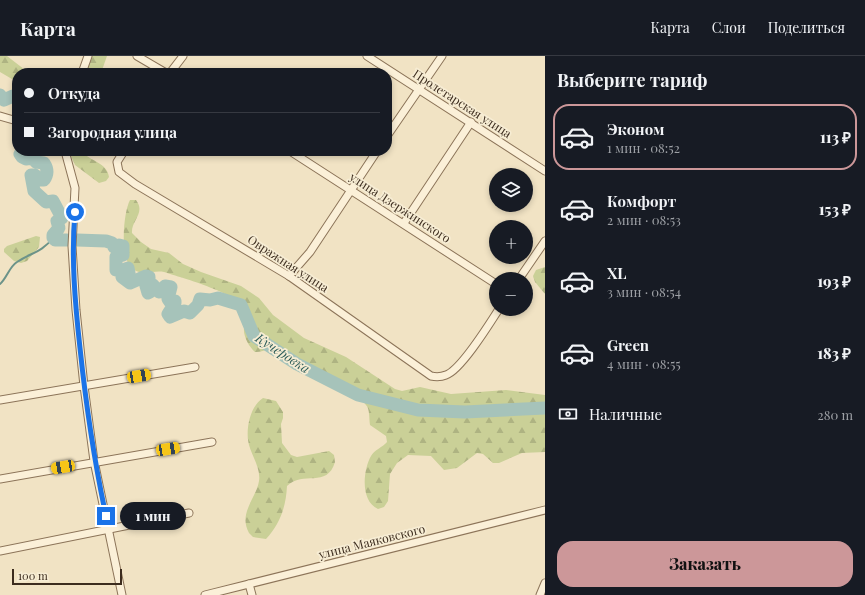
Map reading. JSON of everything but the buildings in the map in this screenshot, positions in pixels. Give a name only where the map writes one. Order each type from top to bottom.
[{"type":"street","points":[[84,68],[88,56]]},
{"type":"street","points":[[137,56],[157,68]]},
{"type":"street","points":[[174,68],[183,56]]},
{"type":"street","name":"Пролетарская улица","points":[[367,56],[386,68]]},
{"type":"street","points":[[392,128],[442,56]]},
{"type":"street","name":"Пролетарская улица","points":[[392,72],[545,171]]},
{"type":"street","points":[[0,116],[12,120]]},
{"type":"street","points":[[404,223],[471,122]]},
{"type":"street","points":[[66,156],[75,188],[76,200],[72,246],[76,310],[84,386],[94,462],[122,595]]},
{"type":"street","name":"Овражная улица","points":[[121,156],[117,162],[119,172],[135,184],[289,276],[431,376],[437,377],[451,373],[479,341],[495,316]]},
{"type":"street","name":"улица Дзержинского","points":[[298,156],[404,223],[489,279]]},
{"type":"street","points":[[289,276],[310,252],[374,156]]},
{"type":"street","points":[[524,272],[545,241]]},
{"type":"street","points":[[0,400],[195,367]]},
{"type":"street","points":[[0,479],[212,442]]},
{"type":"street","name":"улица Маяковского","points":[[205,595],[545,510]]},
{"type":"street","points":[[0,551],[189,513]]},
{"type":"street","points":[[540,595],[545,583]]},
{"type":"street","points":[[249,584],[252,595]]},
{"type":"green space","points":[[0,56],[7,56],[23,68],[12,68],[12,79],[0,72]]},
{"type":"green space","points":[[92,56],[107,56],[103,68],[88,68]]},
{"type":"green space","points":[[71,156],[86,156],[102,165],[108,172],[109,177],[106,181],[99,183],[75,165]]},
{"type":"green space","points":[[130,200],[136,200],[139,205],[139,213],[132,228],[132,233],[141,242],[151,249],[169,253],[183,264],[201,272],[241,286],[259,298],[273,315],[304,338],[346,357],[395,389],[402,391],[420,387],[451,394],[506,390],[545,395],[545,452],[522,453],[499,463],[493,463],[483,454],[477,453],[457,468],[444,470],[431,456],[408,455],[397,463],[390,474],[388,501],[384,507],[378,509],[372,505],[368,499],[365,485],[366,469],[374,452],[387,442],[386,436],[370,425],[369,412],[366,405],[356,396],[318,379],[287,350],[278,347],[255,352],[245,338],[244,334],[247,313],[243,306],[235,299],[211,288],[164,272],[142,273],[134,270],[129,265],[124,248],[124,226]]},
{"type":"green space","points":[[36,236],[40,237],[39,247],[27,261],[21,263],[14,261],[4,252],[4,249],[7,246]]},
{"type":"green space","points":[[545,267],[545,294],[535,282],[533,276],[536,270]]},
{"type":"green space","points":[[263,398],[276,401],[283,412],[281,424],[282,443],[291,455],[297,457],[329,451],[334,455],[335,462],[331,470],[326,475],[321,477],[300,479],[293,481],[287,486],[284,508],[279,521],[266,539],[253,537],[249,533],[246,526],[249,506],[259,481],[258,467],[249,445],[248,426],[252,412]]},
{"type":"waterway","name":"Кучеровка","points":[[0,95],[4,100],[12,96]]},
{"type":"waterway","name":"Кучеровка","points":[[21,156],[26,159],[33,158],[36,162],[44,163],[47,169],[44,180],[40,180],[35,175],[31,175],[34,191],[46,202],[53,201],[62,218],[57,221],[59,228],[53,235],[53,238],[55,240],[67,240]]},
{"type":"waterway","points":[[0,284],[14,264],[40,250],[53,238]]},
{"type":"waterway","name":"Кучеровка","points":[[77,240],[106,241],[112,243],[114,247],[119,245],[123,246],[123,255],[116,257],[116,270],[120,271],[128,268],[129,273],[122,277],[130,283],[146,276],[149,277],[149,282],[146,286],[148,293],[153,285],[159,292],[165,286],[171,287],[168,299],[170,302],[175,301],[175,303],[168,314],[170,317],[184,311],[190,313],[198,305],[200,299],[210,300],[218,298],[241,305],[254,336],[297,364],[358,395],[418,410],[465,412],[545,408]]},
{"type":"route","points":[[75,212],[72,246],[76,310],[94,462],[106,516]]}]
